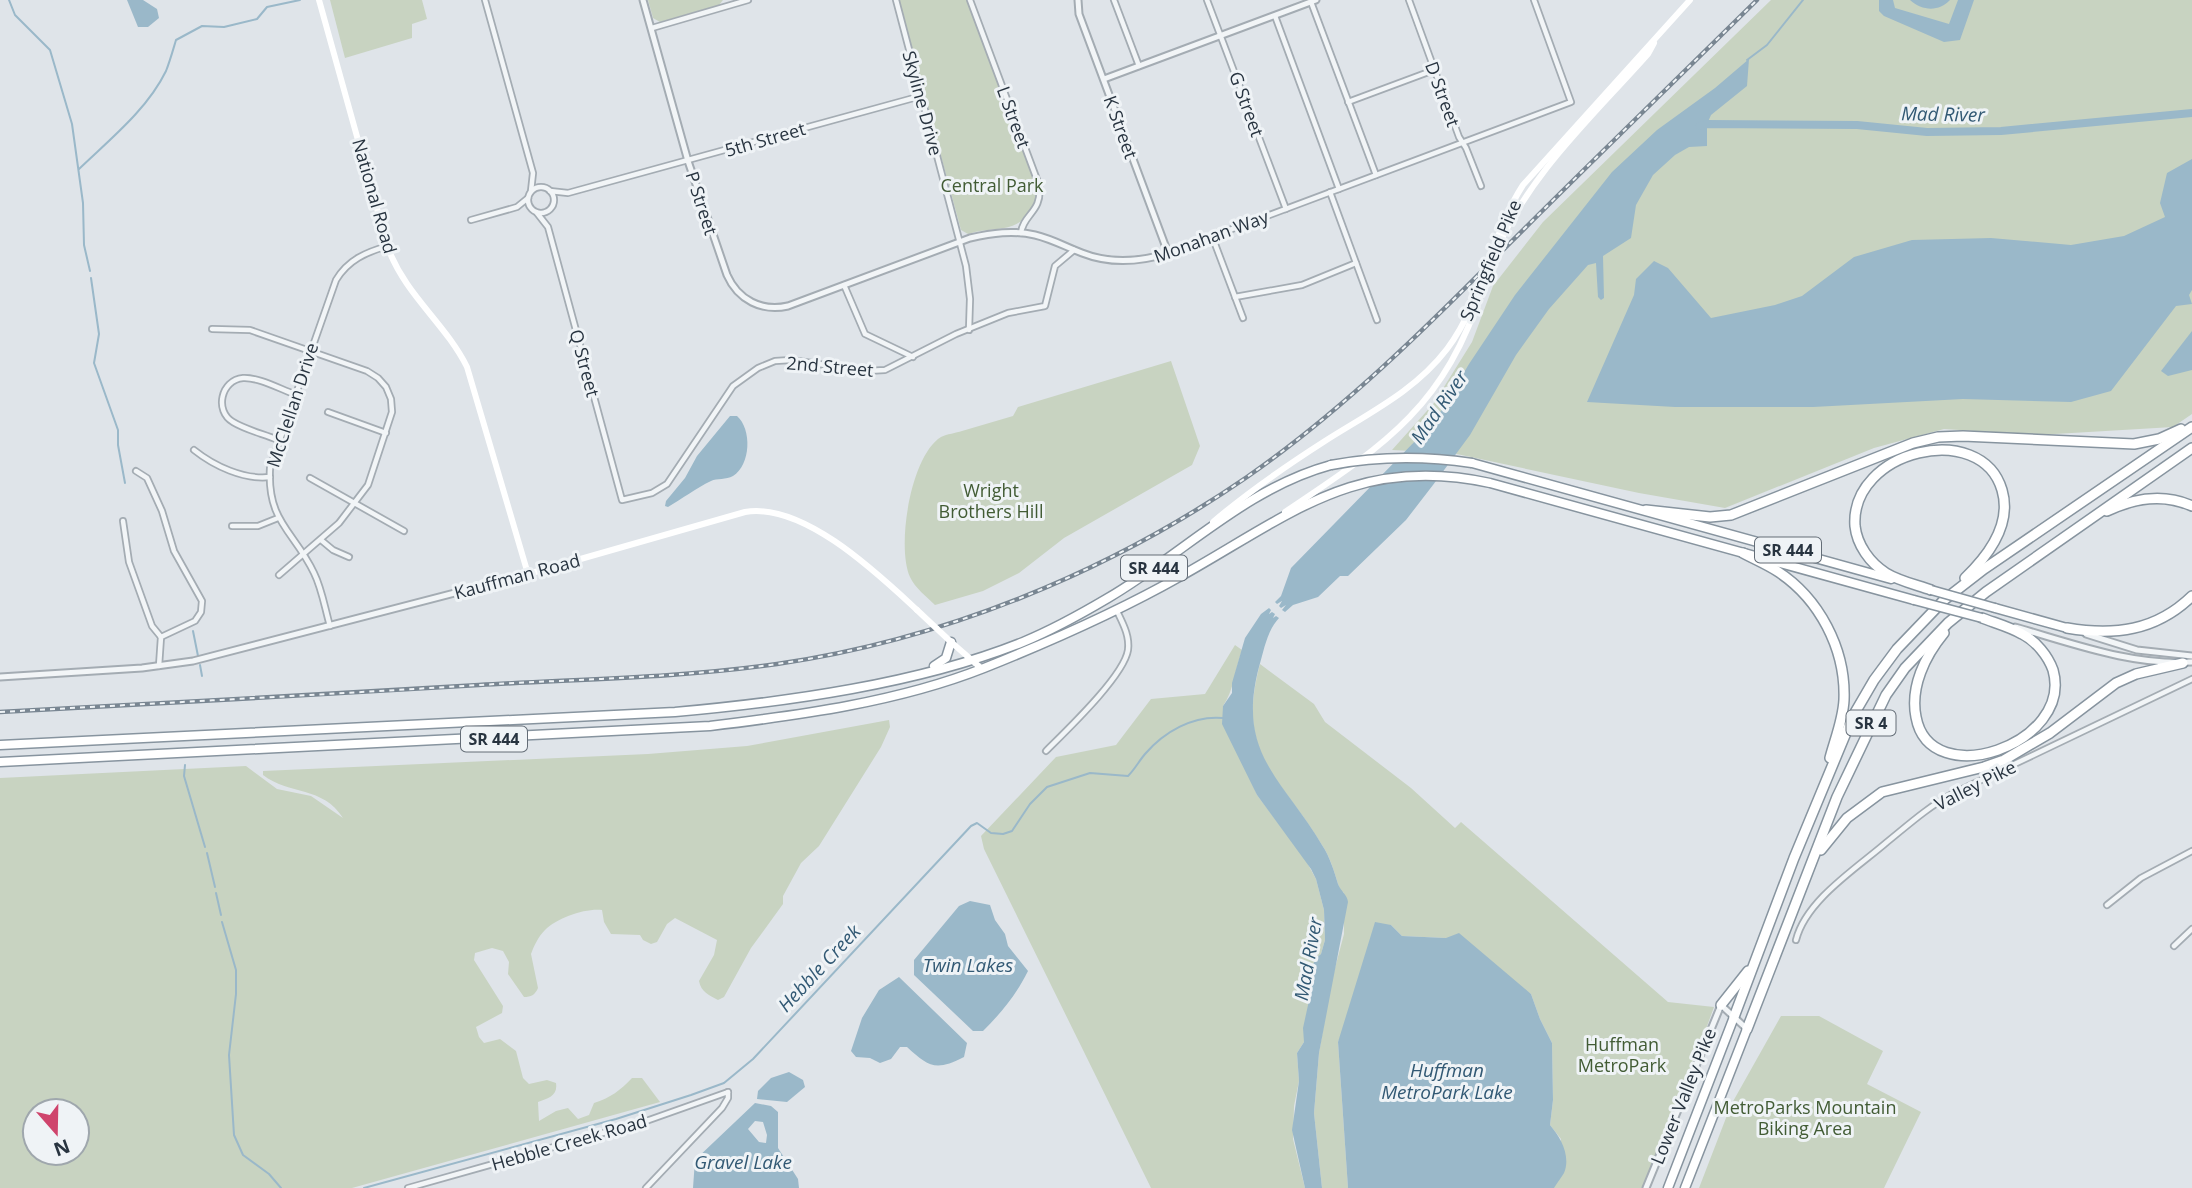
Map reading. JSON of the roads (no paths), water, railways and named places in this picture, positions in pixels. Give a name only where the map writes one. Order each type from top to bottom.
[{"type":"highway","points":[[1646,510],[1710,517],[1731,515],[1913,443],[1938,437],[2134,444],[2159,439],[2192,425]]},
{"type":"highway","name":"SR 4","points":[[1668,1188],[1821,791],[1853,716],[1874,680],[1897,649],[1944,600],[1984,569],[2192,425]]},
{"type":"highway","name":"SR 4","points":[[1685,1188],[1837,797],[1886,695],[1927,643],[1970,605],[2083,522],[2192,448]]},
{"type":"highway","points":[[1931,590],[1887,574],[1871,561],[1856,532],[1855,514],[1858,497],[1884,468],[1903,457],[1925,451],[1948,450],[1970,455],[1989,468],[2000,483],[2005,499],[2004,518],[1995,542],[1981,562],[1944,600]]},
{"type":"highway","name":"SR 444","points":[[0,746],[675,712],[768,702],[907,677],[1006,648],[1050,629],[1110,597],[1267,489],[1331,465],[1396,457],[1472,464],[2067,628]]},
{"type":"highway","name":"SR 444","points":[[0,762],[710,726],[784,716],[877,698],[927,686],[982,668],[1116,608],[1195,568],[1298,508],[1334,491],[1364,482],[1424,474],[1455,476],[1538,495],[1982,618]]},
{"type":"highway","points":[[2083,522],[2140,499],[2173,498],[2192,506]]},
{"type":"highway","points":[[1743,553],[1777,571],[1799,589],[1819,611],[1840,657],[1844,702],[1821,791]]},
{"type":"highway","points":[[2067,628],[2102,632],[2140,628],[2161,619],[2192,596]]},
{"type":"highway","points":[[1970,605],[1938,640],[1917,683],[1913,702],[1917,723],[1927,738],[1940,750],[1956,756],[1972,757],[1991,753],[2023,737],[2041,724],[2054,699],[2054,673],[2040,649],[2022,634],[1982,618]]},
{"type":"highway","points":[[853,687],[939,664],[947,655],[951,642]]},
{"type":"highway","points":[[1811,866],[1833,832],[1882,792],[2004,760],[2050,733],[2116,683],[2136,674],[2188,662]]},
{"type":"highway","points":[[1721,1005],[1756,961]]},
{"type":"main road","name":"National Road","points":[[319,0],[388,246],[398,271],[412,294],[454,344],[467,368],[528,574]]},
{"type":"main road","name":"Springfield Pike","points":[[1168,558],[1255,488],[1401,394],[1434,365],[1458,333],[1514,201],[1523,186],[1690,0]]},
{"type":"main road","name":"Springfield Pike","points":[[1195,568],[1357,464],[1392,437],[1420,408],[1444,375],[1463,341],[1496,251],[1512,217],[1556,158],[1648,54],[1657,37]]},
{"type":"main road","name":"Kauffman Road","points":[[528,574],[745,512],[767,511],[788,516],[834,542],[878,575],[969,660],[982,668]]},
{"type":"street","points":[[485,0],[533,173],[553,195],[552,206],[543,213],[517,207]]},
{"type":"street","name":"P Street","points":[[643,0],[688,161],[727,275],[743,297],[761,306],[779,308],[844,285]]},
{"type":"street","points":[[652,28],[727,3],[748,0]]},
{"type":"street","name":"Skyline Drive","points":[[896,0],[970,287],[969,330]]},
{"type":"street","name":"L Street","points":[[970,0],[1039,185],[1034,213],[1022,227],[1021,233]]},
{"type":"street","name":"K Street","points":[[1078,0],[1079,14],[1168,253]]},
{"type":"street","points":[[1115,0],[1139,66]]},
{"type":"street","name":"G Street","points":[[1208,0],[1286,209]]},
{"type":"street","name":"D Street","points":[[1409,0],[1481,186]]},
{"type":"street","name":"Monahan Way","points":[[844,285],[991,233],[1021,233],[1050,239],[1097,258],[1124,261],[1168,253],[1571,102],[1534,0]]},
{"type":"street","points":[[1104,79],[1314,1],[1376,175]]},
{"type":"street","points":[[1275,16],[1339,189]]},
{"type":"street","points":[[1348,102],[1434,70]]},
{"type":"street","name":"5th Street","points":[[550,191],[568,193],[921,96]]},
{"type":"street","points":[[471,220],[517,207],[528,198],[533,173]]},
{"type":"street","points":[[531,191],[543,187]]},
{"type":"street","points":[[1330,192],[1377,320]]},
{"type":"street","name":"5th Street","points":[[552,206],[568,193]]},
{"type":"street","points":[[528,198],[531,209]]},
{"type":"street","name":"Q Street","points":[[548,227],[552,206]]},
{"type":"street","name":"Q Street","points":[[537,213],[548,227],[622,500]]},
{"type":"street","points":[[1212,236],[1243,318]]},
{"type":"street","name":"McClellan Drive","points":[[330,626],[316,577],[278,518],[270,492],[271,461],[338,275],[362,255],[388,246]]},
{"type":"street","name":"2nd Street","points":[[622,500],[664,487],[733,386],[758,368],[791,360],[876,371],[889,369],[952,335],[1008,313],[1045,306],[1055,265],[1074,250]]},
{"type":"street","points":[[1235,297],[1302,285],[1356,263]]},
{"type":"street","points":[[844,285],[865,334],[914,356]]},
{"type":"street","points":[[212,329],[250,330],[367,371],[382,382],[389,393],[392,405],[386,433],[368,485],[355,504],[321,540],[279,575]]},
{"type":"street","points":[[278,440],[230,421],[222,408],[223,393],[230,383],[247,378],[295,394]]},
{"type":"street","points":[[328,412],[386,433]]},
{"type":"street","points":[[194,450],[220,466],[253,477],[270,477]]},
{"type":"street","points":[[136,471],[147,478],[162,511],[174,551],[202,601],[201,612],[195,621],[162,637]]},
{"type":"street","points":[[310,478],[404,531]]},
{"type":"street","points":[[232,526],[258,526],[278,518]]},
{"type":"street","points":[[123,522],[129,562],[152,626],[162,637],[159,666]]},
{"type":"street","points":[[321,540],[332,550],[349,557]]},
{"type":"street","name":"Kauffman Road","points":[[0,677],[159,666],[223,655],[528,574]]},
{"type":"street","points":[[1046,751],[1120,669],[1128,648],[1125,627],[1116,608]]},
{"type":"street","points":[[1982,618],[2144,660],[2188,662]]},
{"type":"street","points":[[2067,628],[2137,650],[2192,656]]},
{"type":"street","name":"Valley Pike","points":[[1796,940],[1804,920],[1824,896],[1931,806],[2192,679]]},
{"type":"street","points":[[2107,905],[2141,878],[2192,851]]},
{"type":"street","points":[[2174,946],[2192,929]]},
{"type":"street","points":[[1721,1005],[1747,1029]]},
{"type":"street","name":"Lower Valley Pike","points":[[1646,1188],[1721,1005]]},
{"type":"street","name":"Hebble Creek Road","points":[[408,1188],[649,1120],[727,1092],[728,1098],[722,1108],[646,1188]]},
{"type":"water","points":[[127,0],[143,0],[157,9],[159,18],[148,27],[138,27]]},
{"type":"water","points":[[1879,0],[1893,0],[1895,8],[1949,24],[1958,0],[1974,0],[1960,40],[1944,42],[1884,16],[1879,11]]},
{"type":"water","points":[[1910,0],[1950,0],[1941,7],[1930,9]]},
{"type":"water","points":[[1749,59],[1747,86],[1711,115],[1707,124],[1707,146],[1689,147],[1675,155],[1653,175],[1636,205],[1631,238],[1603,256],[1604,298],[1601,300],[1598,297],[1596,263],[1588,265],[1549,309],[1516,355],[1470,435],[1406,520],[1348,576],[1340,576],[1318,597],[1293,605],[1285,612],[1282,610],[1286,605],[1281,608],[1279,606],[1282,601],[1277,604],[1275,602],[1281,596],[1291,568],[1422,434],[1441,411],[1515,295],[1612,172],[1657,130],[1715,88]]},
{"type":"water","points":[[2192,159],[2192,290],[2189,295],[2192,304],[2176,306],[2111,391],[2071,402],[1963,399],[1813,407],[1675,407],[1587,402],[1634,295],[1636,279],[1654,261],[1668,268],[1711,318],[1775,305],[1802,296],[1854,257],[1912,240],[1991,238],[2071,245],[2124,236],[2165,217],[2160,203],[2167,173]]},
{"type":"water","points":[[2192,331],[2192,370],[2168,376],[2161,371]]},
{"type":"water","points":[[730,416],[737,416],[742,422],[747,438],[746,456],[739,471],[733,476],[711,481],[668,507],[665,506],[697,456]]},
{"type":"water","points":[[1269,608],[1269,614],[1275,614],[1273,618],[1279,618],[1266,641],[1254,697],[1254,722],[1259,744],[1267,764],[1325,850],[1348,902],[1319,1053],[1314,1113],[1322,1188],[1305,1188],[1292,1130],[1299,1081],[1297,1053],[1304,1042],[1303,1028],[1310,996],[1309,973],[1321,954],[1325,940],[1324,910],[1311,869],[1257,795],[1222,724],[1223,706],[1232,693],[1232,683],[1245,638],[1261,614]]},
{"type":"water","name":"Twin Lakes","points":[[970,901],[990,905],[1008,946],[1028,971],[1008,1003],[983,1031],[973,1031],[914,975],[914,960],[959,906]]},
{"type":"water","name":"Huffman MetroPark Lake","points":[[1375,922],[1391,925],[1402,936],[1446,938],[1459,933],[1531,994],[1552,1043],[1553,1100],[1550,1125],[1566,1154],[1564,1173],[1554,1188],[1348,1188],[1338,1042]]},
{"type":"water","name":"Twin Lakes","points":[[899,977],[967,1043],[964,1057],[954,1062],[933,1065],[907,1047],[900,1047],[891,1059],[880,1063],[870,1058],[856,1057],[851,1051],[862,1018],[879,990]]},
{"type":"water","points":[[789,1072],[803,1080],[805,1087],[787,1102],[757,1099],[758,1091],[771,1078]]},
{"type":"water","name":"Gravel Lake","points":[[755,1103],[771,1106],[778,1112],[778,1148],[798,1179],[799,1188],[693,1188],[695,1160]],"holes":[[[755,1121],[763,1122],[767,1135],[766,1143],[759,1142],[748,1129]]]},
{"type":"waterway","points":[[9,0],[15,15],[50,50],[72,124],[83,203],[84,245],[90,271]]},
{"type":"waterway","points":[[79,169],[127,124],[149,99],[166,71],[176,40],[202,26],[224,27],[257,19],[267,7],[300,0]]},
{"type":"waterway","points":[[1747,60],[1767,45],[1803,0]]},
{"type":"waterway","name":"Mad River","points":[[1700,126],[1857,125],[1927,132],[2001,131],[2192,113]]},
{"type":"waterway","points":[[91,278],[99,334],[94,363],[118,430],[125,483]]},
{"type":"waterway","points":[[193,631],[198,656]]},
{"type":"waterway","points":[[200,665],[202,676]]},
{"type":"waterway","name":"Hebble Creek","points":[[364,1188],[616,1119],[724,1083],[753,1059],[971,826],[977,823],[991,833],[1003,834],[1012,831],[1030,804],[1047,787],[1090,773],[1128,776],[1145,754],[1170,732],[1201,719],[1223,718]]},
{"type":"waterway","points":[[185,765],[184,776],[205,847]]},
{"type":"waterway","points":[[207,853],[215,887]]},
{"type":"waterway","points":[[216,893],[221,915]]},
{"type":"waterway","points":[[222,922],[236,970],[229,1055],[234,1135],[243,1155],[269,1174],[281,1188]]},
{"type":"railway","points":[[0,712],[628,678],[740,669],[839,653],[901,638],[1022,597],[1081,572],[1194,511],[1247,477],[1316,425],[1414,337],[1757,0]]},
{"type":"park label","name":"Central Park","points":[[992,185]]},
{"type":"park label","name":"Wright Brothers Hill","points":[[991,500]]},
{"type":"park label","name":"Huffman MetroPark","points":[[1622,1054]]},
{"type":"park label","name":"MetroParks Mountain Biking Area","points":[[1805,1117]]}]
